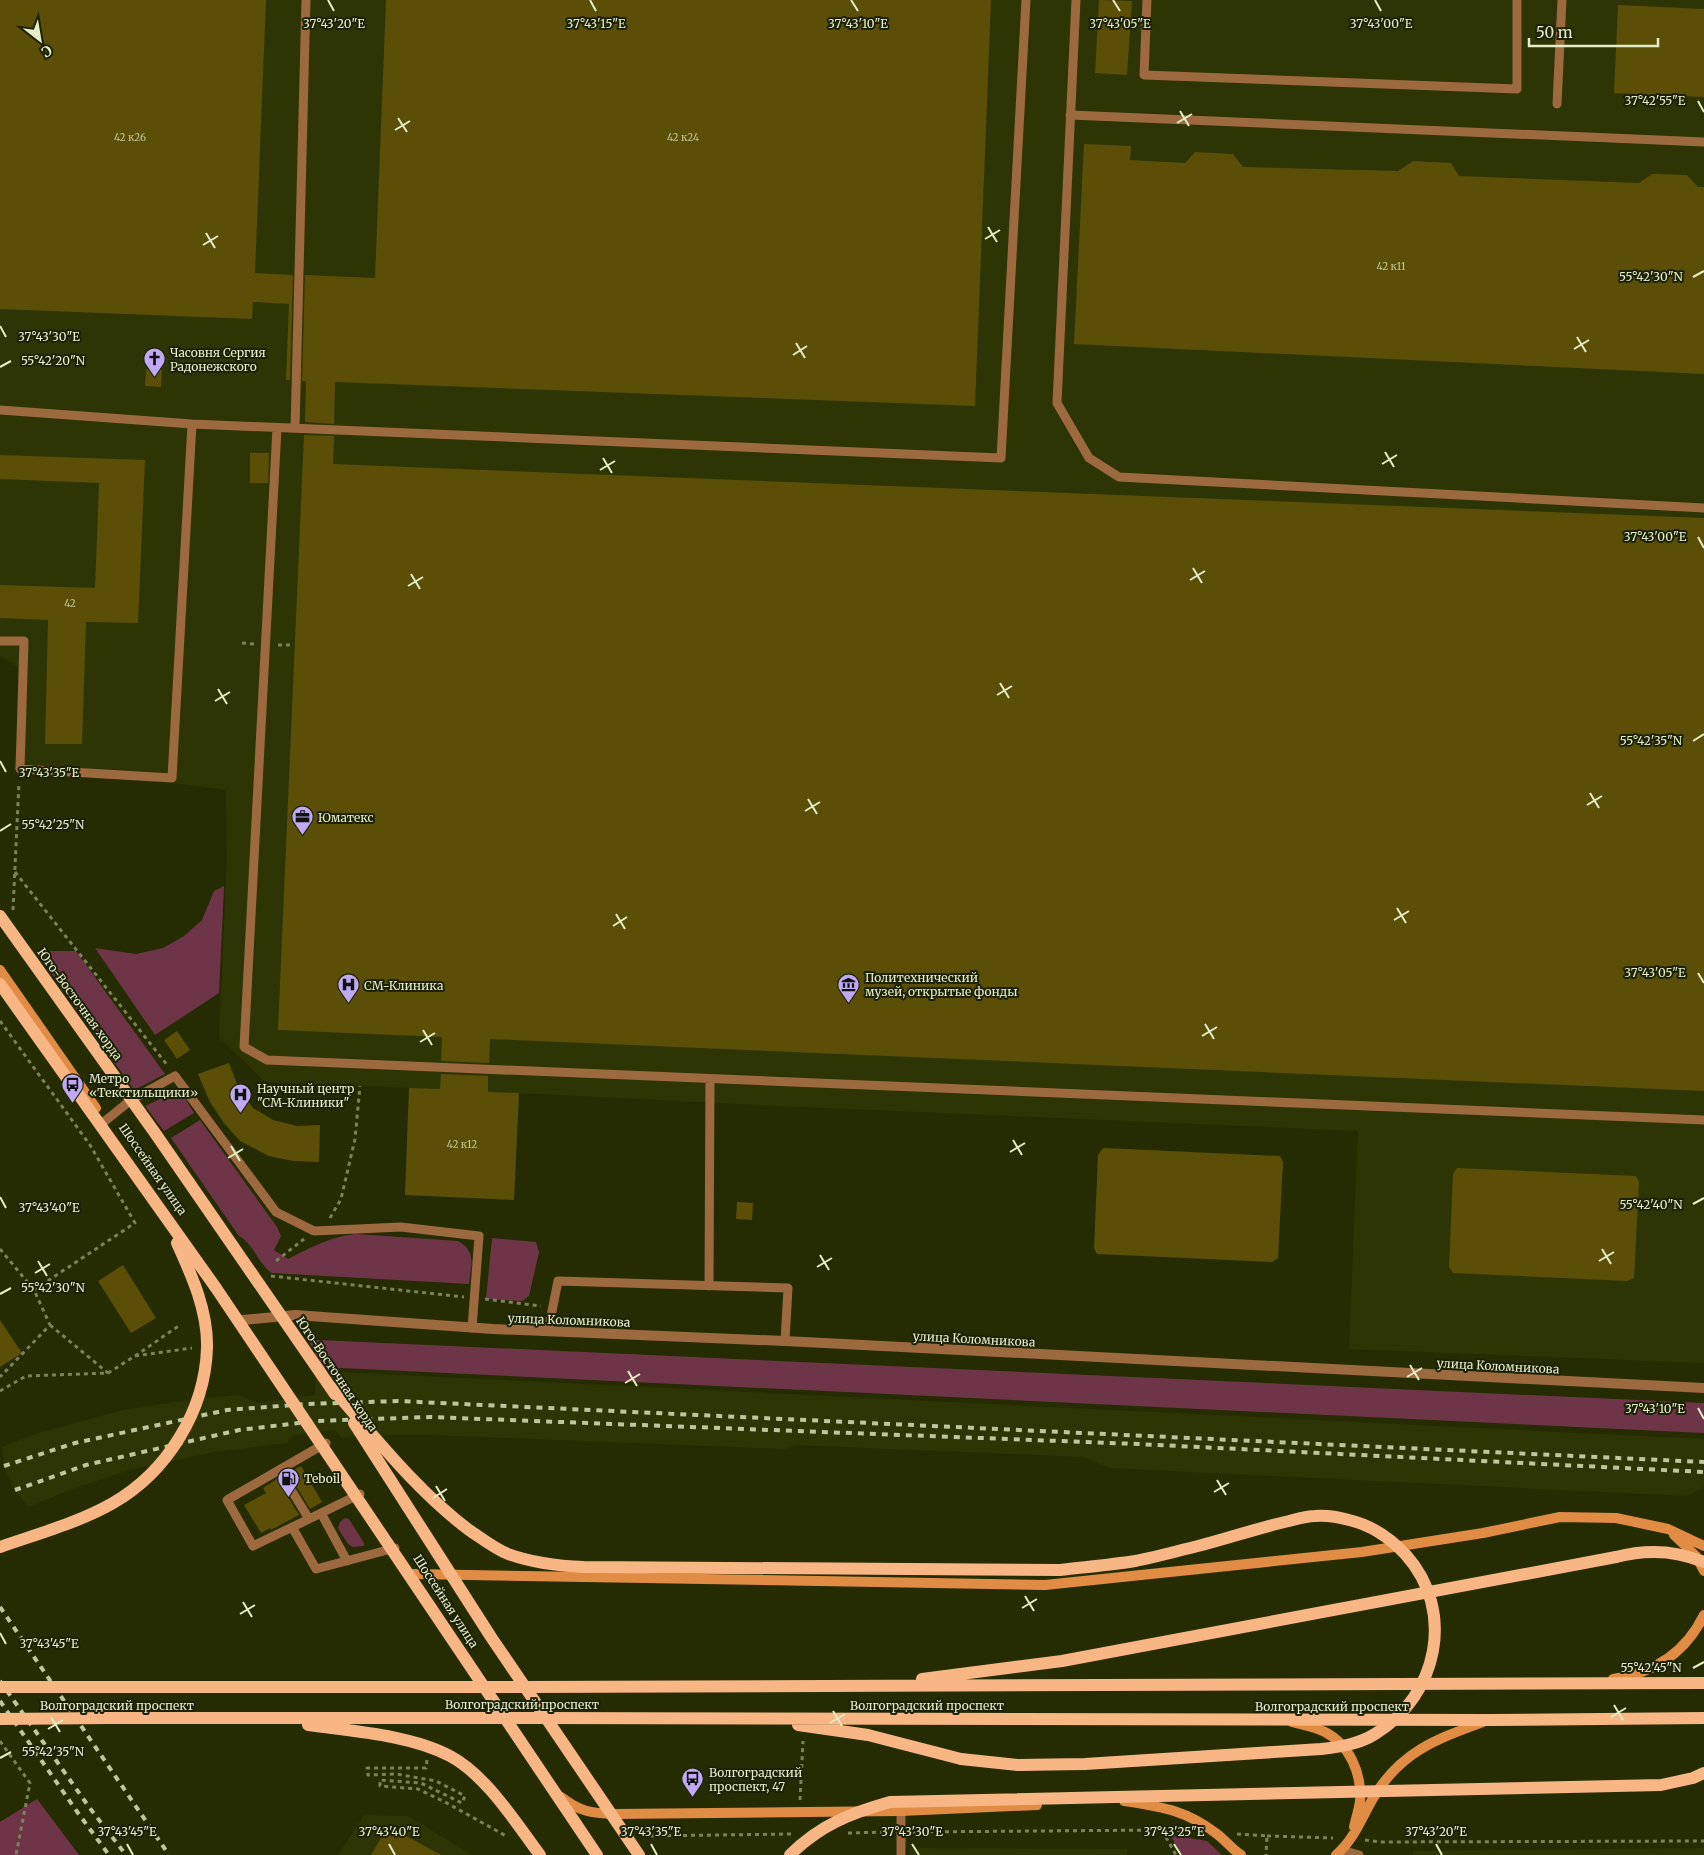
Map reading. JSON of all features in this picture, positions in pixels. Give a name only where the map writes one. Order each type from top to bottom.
[{"type":"main road","name":"Юго-Восточная хорда","points":[[0,916],[155,1133],[331,1387],[491,1637],[639,1855]]},
{"type":"main road","name":"Шоссейная улица","points":[[0,970],[285,1382]]},
{"type":"main road","points":[[0,984],[221,1296],[597,1855]]},
{"type":"main road","points":[[0,1547],[83,1517],[112,1504],[138,1486],[161,1464],[181,1437],[194,1407],[204,1375],[207,1347],[204,1317],[197,1288],[165,1216]]},
{"type":"main road","points":[[331,1387],[420,1488],[448,1514],[507,1554],[545,1565],[584,1567],[1060,1570],[1136,1560],[1207,1544],[1266,1526],[1315,1516],[1333,1516],[1351,1520],[1368,1527],[1398,1547],[1421,1576],[1433,1611],[1435,1629],[1434,1648],[1430,1665],[1424,1682],[1403,1713],[1374,1735],[1357,1743],[1321,1750],[1085,1764],[1018,1765],[961,1759],[868,1735],[748,1718]]},
{"type":"main road","name":"Шоссейная улица","points":[[318,1432],[414,1574],[550,1785],[560,1797],[572,1806],[596,1813],[654,1814],[901,1811],[1120,1800],[1165,1807],[1197,1820],[1241,1855]]},
{"type":"main road","points":[[414,1574],[1045,1585],[1362,1552],[1483,1533],[1560,1517],[1616,1518],[1668,1529],[1704,1546]]},
{"type":"main road","points":[[1668,1529],[1696,1556],[1704,1571]]},
{"type":"main road","points":[[871,1686],[1062,1660],[1616,1558],[1632,1553],[1664,1552],[1679,1554],[1704,1562]]},
{"type":"main road","points":[[1578,1683],[1629,1677],[1665,1661],[1683,1647],[1697,1630],[1704,1615]]},
{"type":"main road","name":"Волгоградский проспект","points":[[0,1687],[1704,1683]]},
{"type":"main road","points":[[266,1718],[381,1736],[427,1746],[451,1757],[480,1779],[506,1808],[540,1855]]},
{"type":"main road","name":"Волгоградский проспект","points":[[0,1719],[748,1718],[1489,1720],[1704,1718]]},
{"type":"main road","points":[[1286,1720],[1326,1732],[1348,1751],[1358,1776],[1360,1789],[1360,1802],[1352,1838]]},
{"type":"main road","points":[[1339,1852],[1352,1838],[1376,1794],[1396,1766],[1418,1750],[1449,1735],[1489,1720]]},
{"type":"main road","points":[[790,1855],[806,1839],[830,1824],[860,1810],[890,1802],[1661,1784],[1692,1778],[1704,1773]]},
{"type":"street","name":"улица Коломникова","points":[[243,1320],[295,1315],[548,1332],[785,1341],[1704,1388]]},
{"type":"lane","points":[[295,428],[306,0]]},
{"type":"lane","points":[[0,410],[192,424],[1001,458],[1026,0]]},
{"type":"lane","points":[[1076,0],[1057,403],[1089,458],[1119,477],[1704,508]]},
{"type":"lane","points":[[1146,0],[1144,75],[1517,89],[1517,0]]},
{"type":"lane","points":[[1557,104],[1562,0]]},
{"type":"lane","points":[[1070,115],[1704,142]]},
{"type":"lane","points":[[0,641],[24,641],[20,769],[172,778],[192,424]]},
{"type":"lane","points":[[277,428],[244,1047],[267,1060],[1704,1120]]},
{"type":"lane","points":[[105,1121],[130,1100],[175,1076],[276,1212],[314,1231],[401,1227],[479,1236],[472,1328]]},
{"type":"lane","points":[[709,1286],[710,1078]]},
{"type":"lane","points":[[548,1332],[558,1281],[788,1288],[785,1341]]},
{"type":"lane","points":[[326,1443],[227,1500],[253,1546],[360,1494]]},
{"type":"lane","points":[[279,1470],[309,1519]]},
{"type":"lane","points":[[321,1513],[348,1561]]},
{"type":"lane","points":[[292,1527],[316,1569],[396,1548]]},
{"type":"lane","points":[[901,1811],[901,1855]]},
{"type":"lane","points":[[1339,1852],[1359,1855]]},
{"type":"path","points":[[15,872],[175,1076]]},
{"type":"path","points":[[0,1021],[90,1145],[135,1223],[34,1290]]},
{"type":"path","points":[[276,1261],[333,1216],[341,1199],[355,1139],[360,1086]]},
{"type":"path","points":[[0,1249],[34,1290],[50,1325],[108,1373]]},
{"type":"path","points":[[264,1272],[272,1276],[553,1307]]},
{"type":"path","points":[[0,1377],[50,1325]]},
{"type":"path","points":[[0,1391],[26,1376],[108,1373],[180,1325]]},
{"type":"path","points":[[135,1356],[200,1347]]},
{"type":"path","points":[[0,1741],[30,1783],[16,1855]]},
{"type":"path","points":[[800,1800],[803,1741]]},
{"type":"path","points":[[427,1759],[426,1768],[367,1768],[368,1775],[396,1774],[436,1781],[465,1796],[462,1803],[421,1783],[380,1780],[380,1786],[418,1789],[468,1814],[512,1840]]},
{"type":"path","points":[[1162,1830],[1176,1855]]},
{"type":"path","points":[[842,1833],[1188,1831]]},
{"type":"path","points":[[1215,1833],[1352,1838],[1380,1842],[1704,1841]]},
{"type":"path","points":[[634,1836],[793,1834]]},
{"type":"path","points":[[1266,1836],[1266,1855]]},
{"type":"shaded area","points":[[0,0],[1704,0],[1704,1363],[1349,1349],[1358,1131],[519,1093],[514,1200],[405,1195],[409,1088],[265,1082],[219,1037],[227,858],[226,790],[143,779],[14,770],[23,670],[0,656]]},
{"type":"shaded area","points":[[224,886],[219,993],[155,1035],[95,948],[136,954],[163,948],[184,936],[202,920],[214,891]]},
{"type":"shaded area","points":[[40,951],[76,951],[165,1074],[134,1090],[40,957]]},
{"type":"shaded area","points":[[180,1090],[194,1113],[164,1131],[145,1106]]},
{"type":"shaded area","points":[[200,1120],[277,1227],[281,1236],[274,1250],[288,1259],[329,1240],[356,1234],[458,1241],[464,1245],[470,1254],[469,1284],[272,1273],[263,1265],[249,1244],[239,1236],[171,1138]]},
{"type":"shaded area","points":[[492,1238],[536,1242],[539,1252],[529,1296],[522,1301],[486,1299]]},
{"type":"shaded area","points":[[309,1341],[1704,1403],[1704,1433],[341,1368],[324,1373]]},
{"type":"shaded area","points":[[340,1372],[1704,1439],[1704,1487],[1686,1496],[1109,1468],[1083,1457],[795,1445],[785,1449],[430,1435],[358,1435],[342,1438],[335,1430],[293,1435],[287,1443],[214,1452],[130,1470],[78,1487],[28,1507],[15,1490],[4,1466],[2,1447],[38,1433],[123,1410],[194,1399],[239,1395],[257,1403],[315,1395],[316,1378]]},
{"type":"shaded area","points":[[345,1518],[349,1519],[364,1546],[353,1547],[348,1544],[338,1528],[340,1522]]},
{"type":"shaded area","points":[[37,1799],[79,1855],[0,1855],[0,1822]]},
{"type":"shaded area","points":[[364,1815],[408,1816],[472,1855],[338,1855]]},
{"type":"shaded area","points":[[1170,1835],[1207,1841],[1222,1855],[1182,1855]]},
{"type":"shaded area","points":[[909,1848],[1127,1849],[1127,1855],[909,1855]]},
{"type":"shaded area","points":[[1704,1848],[1704,1855],[1413,1855],[1413,1851]]},
{"type":"building","points":[[0,0],[266,0],[255,273],[293,275],[290,380],[286,380],[289,304],[253,302],[252,319],[0,309]]},
{"type":"building","points":[[386,0],[991,0],[975,406],[335,382],[334,424],[305,422],[306,381],[302,381],[305,275],[375,278]]},
{"type":"building","points":[[1099,0],[1132,1],[1127,75],[1095,73]]},
{"type":"building","points":[[1618,5],[1704,9],[1704,97],[1614,93]]},
{"type":"building","points":[[1084,144],[1131,146],[1130,160],[1185,163],[1195,152],[1233,154],[1243,167],[1398,171],[1413,161],[1451,163],[1459,176],[1639,183],[1652,174],[1687,175],[1698,187],[1704,187],[1704,374],[1074,344]]},
{"type":"building","name":"Часовня Сергия Радонежского","points":[[146,369],[162,370],[161,387],[145,386]]},
{"type":"building","points":[[304,435],[334,436],[333,464],[1704,518],[1704,1091],[490,1039],[489,1063],[441,1061],[442,1037],[278,1030]]},
{"type":"building","points":[[250,453],[269,453],[268,483],[250,483]]},
{"type":"building","points":[[0,455],[145,460],[138,623],[86,622],[82,744],[45,744],[48,620],[0,618],[0,585],[95,588],[99,483],[0,479]]},
{"type":"building","points":[[177,1031],[190,1050],[177,1059],[164,1040]]},
{"type":"building","name":"Научный центр \"СМ-Клиники\"","points":[[229,1063],[239,1089],[253,1108],[273,1120],[297,1126],[320,1125],[319,1162],[293,1161],[269,1156],[240,1141],[224,1123],[210,1102],[198,1074]]},
{"type":"building","points":[[441,1074],[488,1076],[488,1092],[519,1093],[514,1200],[405,1195],[409,1088],[440,1089]]},
{"type":"building","points":[[1105,1148],[1280,1156],[1283,1162],[1278,1258],[1272,1262],[1097,1254],[1094,1248],[1098,1155]]},
{"type":"building","points":[[1457,1168],[1636,1176],[1639,1182],[1634,1278],[1627,1281],[1453,1273],[1449,1267],[1453,1174]]},
{"type":"building","points":[[737,1202],[753,1203],[752,1220],[736,1219]]},
{"type":"building","points":[[123,1265],[156,1318],[131,1333],[98,1281]]},
{"type":"building","points":[[0,1320],[22,1353],[0,1367]]},
{"type":"building","points":[[301,1466],[322,1502],[310,1509],[288,1473]]},
{"type":"building","points":[[277,1479],[299,1515],[271,1530],[270,1528],[261,1533],[244,1505],[266,1493],[263,1488]]},
{"type":"building","points":[[388,1826],[441,1855],[371,1855]]},
{"type":"railway","points":[[4,1466],[75,1443],[227,1410],[307,1404],[398,1401],[1704,1462]]},
{"type":"railway","points":[[15,1490],[86,1465],[239,1430],[316,1421],[430,1417],[1138,1444],[1704,1472]]},
{"type":"railway","points":[[0,1607],[169,1855]]},
{"type":"railway","points":[[0,1681],[89,1807],[126,1855]]},
{"type":"railway","points":[[0,1701],[109,1855]]},
{"type":"place","name":"Часовня Сергия Радонежского","points":[[154,378]]},
{"type":"place","name":"Юматекс","points":[[302,836]]},
{"type":"place","name":"Политехнический музей, открытые фонды","points":[[849,1003]]},
{"type":"place","name":"СМ-Клиника","points":[[348,1004]]},
{"type":"place","name":"Метро «Текстильщики»","points":[[73,1104]]},
{"type":"place","name":"Научный центр \"СМ-Клиники\"","points":[[241,1114]]},
{"type":"place","name":"Teboil","points":[[288,1497]]},
{"type":"place","name":"Волгоградский проспект, 47","points":[[693,1798]]}]
